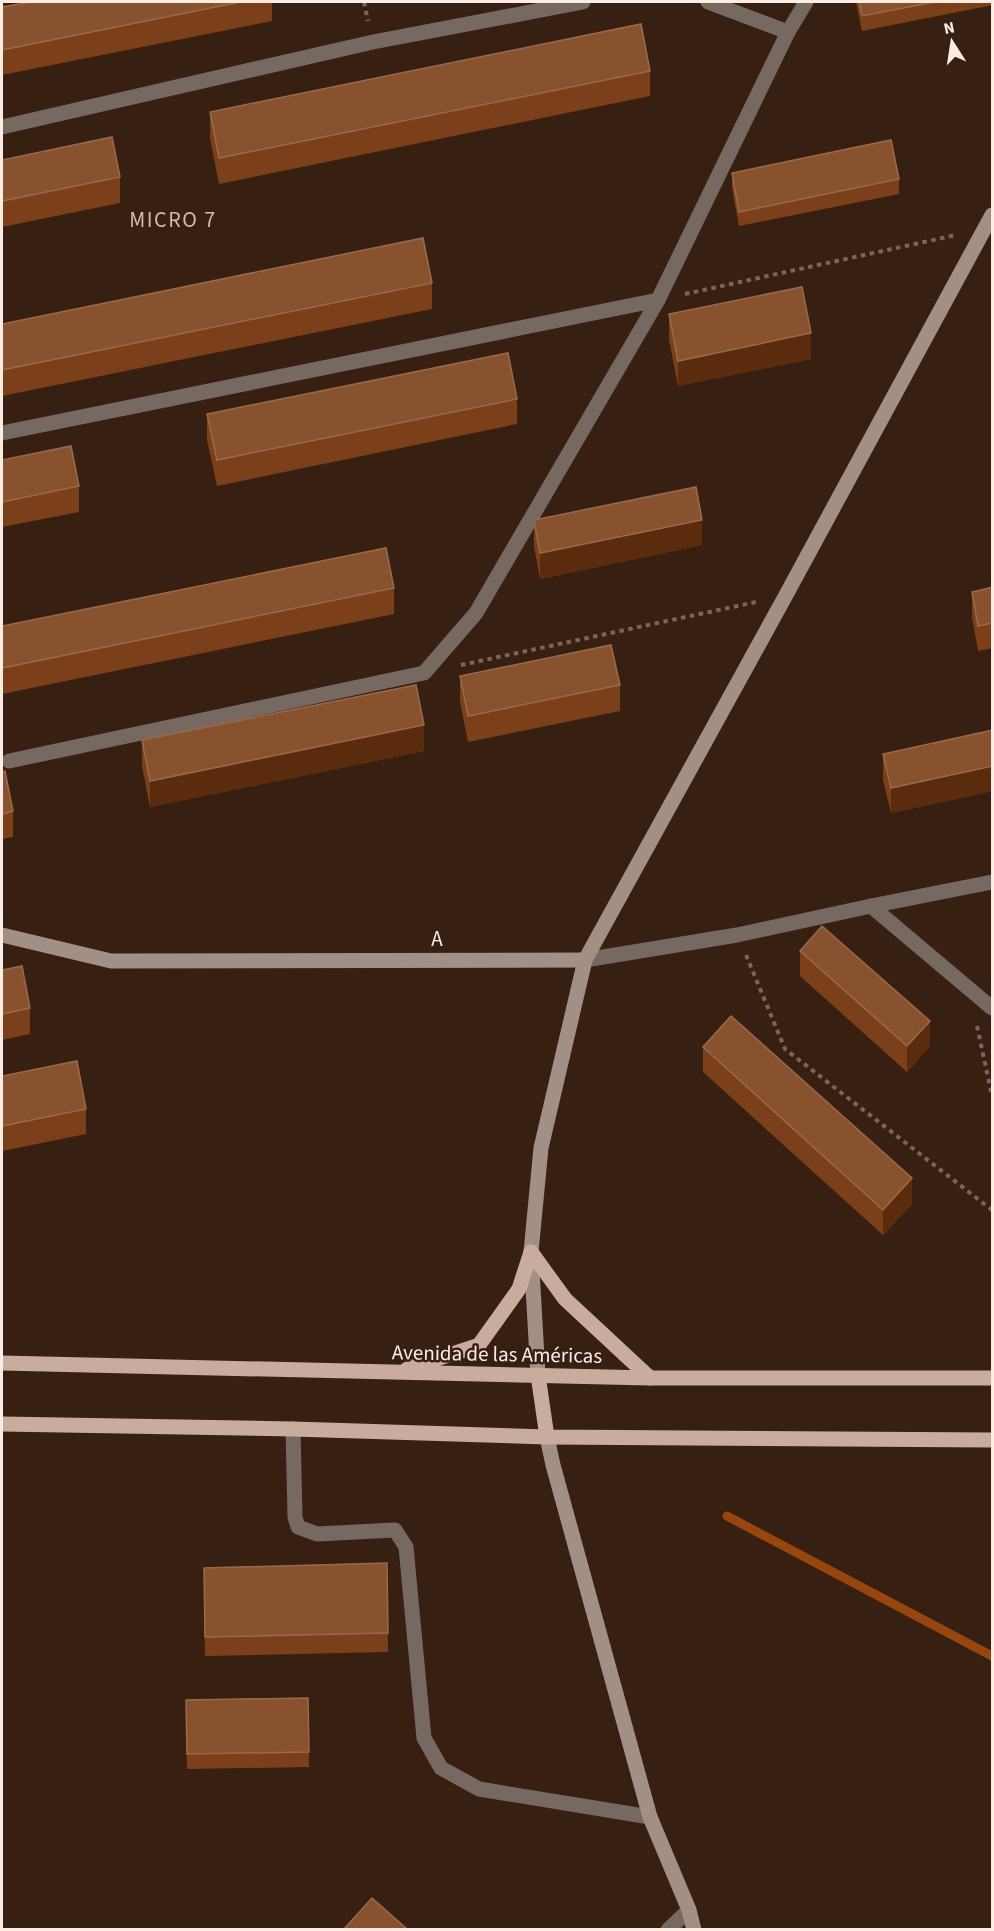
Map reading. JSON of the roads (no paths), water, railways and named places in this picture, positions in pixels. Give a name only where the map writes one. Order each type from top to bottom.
[{"type":"main road","points":[[397,1373],[479,1345],[519,1290],[531,1252]]},
{"type":"main road","points":[[531,1252],[565,1299],[650,1378]]},
{"type":"main road","name":"Avenida de las Américas","points":[[2,1363],[650,1378],[993,1378]]},
{"type":"main road","points":[[538,1375],[547,1437]]},
{"type":"main road","points":[[2,1424],[293,1429],[547,1437],[993,1440]]},
{"type":"street","points":[[2,127],[373,42],[583,2]]},
{"type":"street","points":[[708,2],[788,32]]},
{"type":"street","points":[[9,761],[424,673],[476,613],[658,300],[788,32],[806,2]]},
{"type":"street","points":[[538,1375],[531,1252],[541,1149],[585,960],[989,222]]},
{"type":"street","points":[[2,433],[658,300]]},
{"type":"street","name":"A","points":[[2,935],[111,961],[585,960],[737,935],[993,882]]},
{"type":"street","points":[[871,906],[993,1008]]},
{"type":"street","points":[[293,1429],[295,1517],[298,1527],[317,1534],[395,1530],[405,1547],[424,1738],[441,1768],[479,1789],[650,1817]]},
{"type":"street","points":[[547,1437],[650,1817],[689,1910],[694,1929]]},
{"type":"street","points":[[668,1929],[689,1910]]},
{"type":"waterway","points":[[727,1516],[992,1656]]},
{"type":"district","name":"MICRO 7","points":[[173,220]]}]
